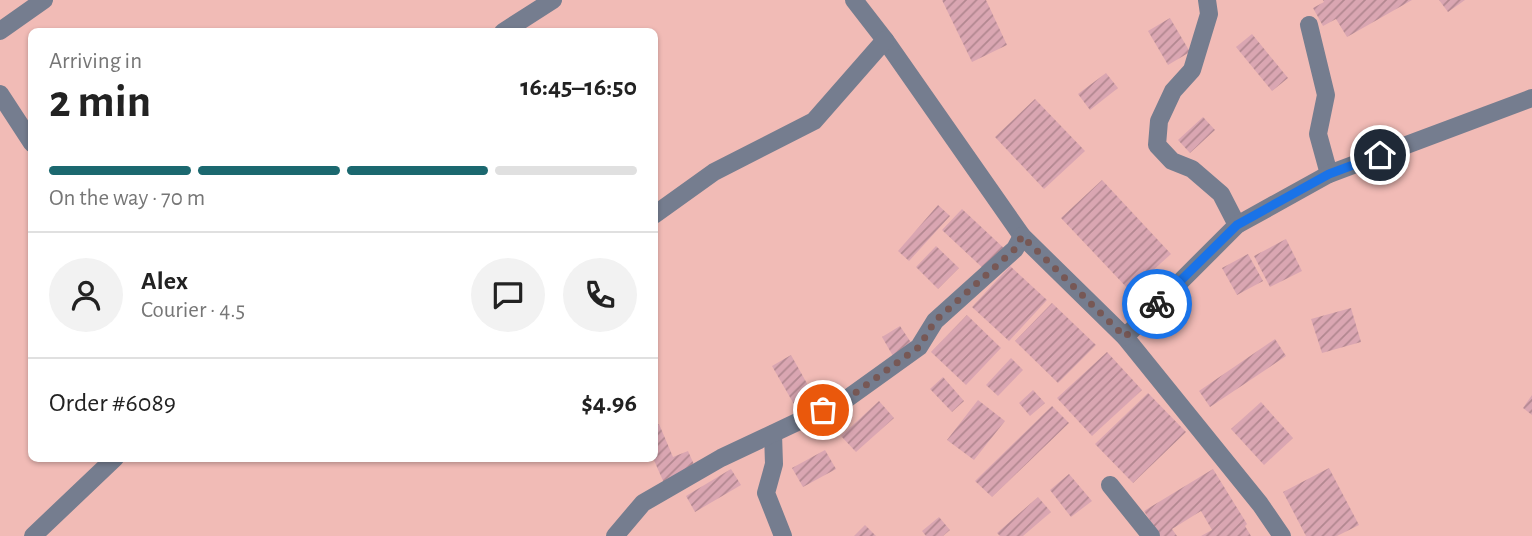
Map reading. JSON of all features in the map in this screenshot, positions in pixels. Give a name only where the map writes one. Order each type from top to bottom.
[{"type":"street","points":[[0,31],[44,0]]},
{"type":"street","points":[[509,28],[553,0]]},
{"type":"street","points":[[854,0],[1022,236],[1125,337],[1260,504],[1282,536]]},
{"type":"street","points":[[1207,0],[1209,14],[1192,70],[1173,91],[1159,121],[1157,145],[1172,161],[1192,169],[1221,194],[1237,225]]},
{"type":"street","points":[[1309,25],[1326,95],[1318,134],[1329,174]]},
{"type":"street","points":[[658,212],[714,172],[814,121],[885,40]]},
{"type":"street","points":[[0,94],[28,136]]},
{"type":"street","points":[[1125,337],[1237,225],[1329,174],[1532,98]]},
{"type":"street","points":[[615,536],[643,503],[720,458],[848,398],[919,347],[935,321],[1015,249],[1022,236]]},
{"type":"street","points":[[773,434],[774,464],[766,493],[783,536]]},
{"type":"street","points":[[33,536],[111,462]]},
{"type":"street","points":[[1110,485],[1151,536]]},
{"type":"building","points":[[942,0],[986,0],[1007,45],[972,62]]},
{"type":"building","points":[[1323,0],[1412,0],[1347,37],[1336,19],[1323,26],[1313,8],[1324,2]]},
{"type":"building","points":[[1439,0],[1465,0],[1448,12]]},
{"type":"building","points":[[1170,18],[1190,52],[1168,65],[1148,31]]},
{"type":"building","points":[[1252,34],[1288,78],[1272,91],[1236,47]]},
{"type":"building","points":[[1106,73],[1118,88],[1090,110],[1078,94]]},
{"type":"building","points":[[1035,99],[1085,151],[1044,189],[995,137]]},
{"type":"building","points":[[1203,117],[1215,130],[1190,153],[1178,140]]},
{"type":"building","points":[[1102,180],[1171,254],[1130,291],[1061,218]]},
{"type":"building","points":[[938,205],[950,216],[909,261],[898,251]]},
{"type":"building","points":[[962,209],[1007,251],[987,272],[942,230]]},
{"type":"building","points":[[1286,239],[1302,271],[1270,287],[1254,256]]},
{"type":"building","points":[[936,246],[959,268],[938,289],[916,267]]},
{"type":"building","points":[[1248,254],[1263,281],[1237,295],[1222,268]]},
{"type":"building","points":[[1010,266],[1047,300],[1009,341],[972,307]]},
{"type":"building","points":[[1052,303],[1096,345],[1058,383],[1015,341]]},
{"type":"building","points":[[1351,308],[1361,342],[1322,353],[1311,319]]},
{"type":"building","points":[[967,315],[1001,348],[966,385],[931,352]]},
{"type":"building","points":[[900,326],[912,344],[893,356],[882,337]]},
{"type":"building","points":[[1275,339],[1286,356],[1210,407],[1199,391]]},
{"type":"building","points":[[1107,352],[1142,390],[1092,436],[1057,398]]},
{"type":"building","points":[[791,355],[818,403],[799,413],[772,366]]},
{"type":"building","points":[[1011,358],[1023,370],[998,396],[986,385]]},
{"type":"building","points":[[943,377],[964,401],[952,412],[930,389]]},
{"type":"building","points":[[1033,390],[1045,403],[1030,416],[1019,403]]},
{"type":"building","points":[[1148,393],[1186,432],[1133,483],[1095,444]]},
{"type":"building","points":[[1532,395],[1532,415],[1523,408]]},
{"type":"building","points":[[978,400],[1005,421],[974,460],[947,440]]},
{"type":"building","points":[[879,401],[894,418],[856,452],[841,436]]},
{"type":"building","points":[[1261,402],[1293,438],[1264,465],[1231,429]]},
{"type":"building","points":[[1052,406],[1069,423],[992,497],[975,481]]},
{"type":"building","points":[[658,424],[673,457],[688,451],[696,469],[664,483],[655,462],[658,462]]},
{"type":"building","points":[[825,450],[836,469],[803,487],[792,468]]},
{"type":"building","points":[[1329,468],[1359,525],[1337,536],[1306,536],[1283,492]]},
{"type":"building","points":[[731,469],[741,485],[695,512],[686,496]]},
{"type":"building","points":[[1213,469],[1247,524],[1245,526],[1251,536],[1201,536],[1212,530],[1201,511],[1172,529],[1177,536],[1160,536],[1144,511]]},
{"type":"building","points":[[1069,474],[1092,501],[1071,517],[1050,490]]},
{"type":"building","points":[[1038,497],[1051,512],[1023,536],[1000,536],[997,533]]},
{"type":"building","points":[[939,517],[950,530],[943,536],[926,536],[922,531]]},
{"type":"building","points":[[865,525],[876,536],[854,536]]},
{"type":"way so far","points":[[823,410],[848,398],[919,347],[935,321],[1015,249],[1022,236],[1125,337],[1157,304]]},
{"type":"route","points":[[1157,304],[1237,225],[1329,174],[1380,155]]}]
